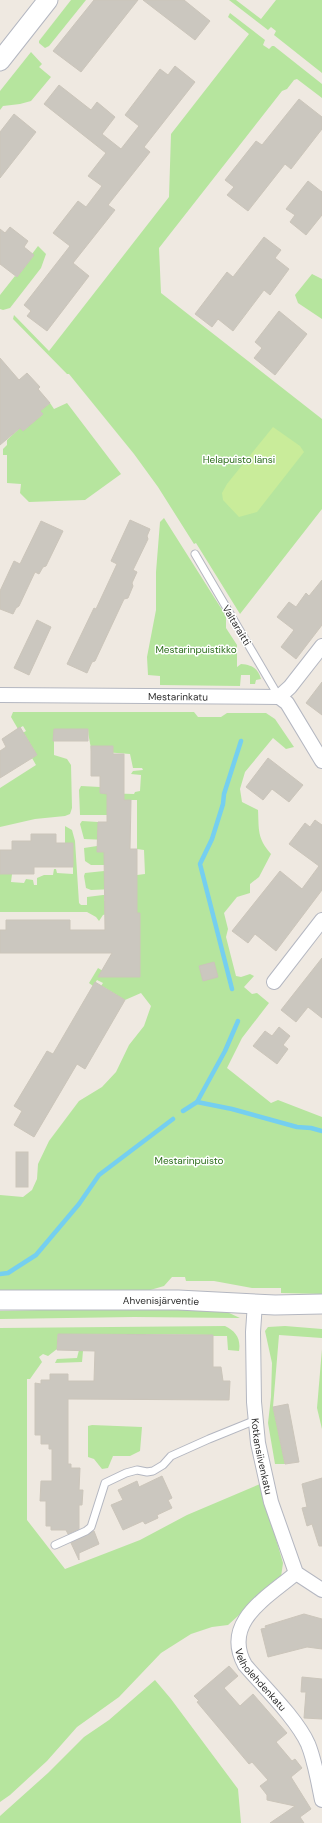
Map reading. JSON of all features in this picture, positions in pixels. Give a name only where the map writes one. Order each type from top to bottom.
[{"type":"main road","points":[[0,61],[48,0]]},
{"type":"main road","name":"Ahvenisjärventie","points":[[0,1300],[178,1300],[275,1305],[322,1304]]},
{"type":"street","points":[[322,646],[290,687],[279,697],[287,703],[322,761]]},
{"type":"street","name":"Mestarinkatu","points":[[0,695],[279,697]]},
{"type":"street","points":[[274,982],[322,920]]},
{"type":"street","name":"Kotkansiivenkatu","points":[[255,1303],[253,1372],[258,1443],[271,1502],[296,1573]]},
{"type":"street","points":[[296,1573],[322,1590]]},
{"type":"street","name":"Velholehdenkatu","points":[[296,1573],[246,1617],[238,1633],[238,1646],[240,1656],[245,1665],[291,1720],[307,1742],[322,1800]]},
{"type":"lane","name":"Valtaraitti","points":[[195,554],[279,697]]},
{"type":"lane","points":[[55,1544],[86,1531],[91,1527],[105,1483],[114,1478],[137,1470],[146,1472],[153,1471],[163,1465],[171,1456],[209,1438],[256,1420]]},
{"type":"green space","points":[[71,0],[86,0],[49,46],[45,48],[39,43],[39,41]]},
{"type":"green space","points":[[229,0],[236,0],[261,19],[276,0],[322,0],[322,73],[274,35],[276,31],[271,27],[268,30]]},
{"type":"green space","name":"Helapuisto länsi","points":[[230,13],[265,40],[263,45],[269,49],[274,46],[322,84],[322,98],[297,79],[294,80],[287,89],[282,91],[159,248],[161,293],[322,419],[322,509],[240,614],[196,543],[194,544],[158,487],[134,454],[69,374],[67,374],[13,319],[14,315],[49,351],[169,197],[171,134],[249,34],[228,17]]},
{"type":"green space","points":[[31,52],[42,64],[39,67],[51,77],[31,101],[3,106],[0,110],[0,91]]},
{"type":"green space","points":[[38,246],[46,254],[41,268],[10,308],[3,310],[0,309],[0,295],[15,276],[17,277],[34,255],[32,254]]},
{"type":"green space","points":[[312,274],[322,279],[322,319],[298,303],[295,295]]},
{"type":"green space","points":[[50,403],[54,409],[67,403],[121,474],[85,500],[29,502],[20,493],[21,484],[7,483],[7,455],[3,455],[3,449],[7,445],[7,440],[20,428],[23,431],[43,414],[40,411]]},
{"type":"green space","points":[[273,427],[300,446],[304,452],[257,512],[239,517],[223,500],[222,493],[227,484]]},
{"type":"green space","name":"Mestarinpuistikko","points":[[164,518],[226,616],[226,628],[237,645],[237,667],[241,664],[248,665],[258,672],[261,679],[256,680],[255,684],[250,684],[250,675],[241,675],[240,686],[160,685],[160,676],[148,675],[147,657],[156,610],[156,572],[160,522]]},
{"type":"green space","name":"Mestarinpuisto","points":[[13,712],[194,712],[198,717],[221,717],[227,713],[266,713],[275,719],[294,747],[286,749],[273,738],[245,772],[240,789],[242,802],[258,810],[261,838],[271,854],[259,877],[250,884],[250,893],[237,897],[224,913],[228,929],[226,937],[236,976],[241,977],[250,974],[254,976],[244,987],[252,994],[257,993],[269,1003],[242,1038],[227,1068],[271,1103],[278,1100],[322,1117],[322,1294],[281,1293],[281,1288],[252,1288],[214,1281],[186,1281],[185,1277],[172,1277],[164,1286],[140,1293],[0,1293],[0,1195],[23,1197],[32,1190],[37,1179],[38,1164],[49,1141],[79,1101],[102,1087],[116,1072],[129,1045],[144,1026],[151,1006],[141,993],[125,1000],[102,986],[99,989],[103,983],[97,980],[93,986],[89,983],[98,968],[113,977],[140,977],[140,913],[107,914],[103,915],[99,921],[96,917],[87,912],[0,912],[0,874],[12,874],[11,882],[24,883],[26,879],[33,880],[34,885],[37,885],[37,878],[44,875],[53,875],[54,869],[56,869],[57,873],[73,874],[73,844],[65,843],[65,826],[72,830],[75,841],[79,903],[81,905],[87,905],[87,897],[103,895],[104,901],[137,899],[137,875],[145,874],[144,850],[137,849],[137,800],[107,800],[107,815],[80,815],[79,790],[81,786],[100,787],[100,793],[134,794],[135,792],[140,791],[141,775],[131,774],[133,771],[143,770],[142,768],[133,768],[130,754],[91,751],[88,729],[54,729],[54,755],[67,759],[71,765],[72,808],[70,814],[65,816],[35,819],[0,827],[0,788],[36,765],[32,758],[37,755],[25,735],[21,734],[26,731],[23,726],[18,729],[11,717]]},
{"type":"green space","points":[[82,821],[98,822],[98,828],[103,828],[104,822],[107,822],[107,840],[84,839],[80,824]]},
{"type":"green space","points":[[97,846],[98,852],[103,852],[103,847],[114,865],[91,865],[85,861],[84,848]]},
{"type":"green space","points":[[104,871],[114,889],[91,890],[86,888],[85,873]]},
{"type":"green space","points":[[195,1310],[227,1312],[240,1318],[134,1317],[0,1319],[0,1311]]},
{"type":"green space","points":[[225,1326],[232,1330],[237,1336],[239,1351],[228,1350],[227,1336],[146,1334],[145,1338],[127,1338],[127,1334],[58,1334],[57,1349],[48,1356],[43,1354],[39,1357],[42,1362],[30,1379],[27,1379],[27,1520],[65,1569],[140,1540],[187,1515],[260,1484],[283,1563],[281,1577],[228,1625],[212,1627],[191,1634],[161,1653],[119,1697],[77,1727],[47,1761],[10,1795],[0,1802],[0,1328]]},
{"type":"green space","points":[[285,1326],[322,1329],[322,1338],[279,1335],[273,1407],[285,1464],[275,1464],[268,1423],[271,1397],[272,1363],[265,1331],[268,1327]]},
{"type":"green space","points":[[322,1349],[322,1429],[317,1408]]},
{"type":"green space","points":[[79,1350],[83,1351],[82,1362],[55,1363],[57,1359],[77,1358]]},
{"type":"green space","points":[[88,1426],[142,1427],[140,1451],[130,1456],[113,1456],[108,1468],[102,1469],[94,1459],[88,1457]]},
{"type":"green space","points":[[155,1680],[171,1699],[238,1789],[241,1823],[0,1823],[0,1816],[48,1773],[84,1737],[109,1720]]},
{"type":"building","points":[[94,0],[138,0],[81,72],[53,51]]},
{"type":"building","points":[[143,0],[184,0],[210,21],[195,40]]},
{"type":"building","points":[[175,66],[195,82],[144,147],[150,152],[108,205],[115,210],[73,263],[89,276],[47,331],[27,316],[31,311],[24,305],[70,246],[53,233],[78,201],[86,207],[102,186],[88,176],[106,153],[44,104],[59,85],[91,110],[97,102],[115,117],[102,134],[121,149],[139,126],[125,115],[160,69],[168,75]]},
{"type":"building","points":[[299,99],[322,117],[322,129],[291,169],[285,164],[248,211],[227,195],[234,187],[225,180],[256,141],[262,145]]},
{"type":"building","points":[[14,114],[36,132],[0,178],[0,132]]},
{"type":"building","points":[[308,181],[322,192],[322,215],[306,235],[290,222],[295,215],[286,209]]},
{"type":"building","points":[[10,227],[28,241],[24,247],[34,255],[17,277],[0,264],[0,229],[5,233]]},
{"type":"building","points":[[264,237],[281,250],[275,258],[289,269],[270,295],[264,290],[233,331],[218,319],[212,327],[195,314],[227,272],[233,277]]},
{"type":"building","points":[[279,311],[307,334],[275,375],[254,358],[262,348],[255,342]]},
{"type":"building","points":[[0,358],[19,380],[27,373],[40,387],[38,389],[50,403],[40,411],[43,414],[23,431],[20,428],[0,445]]},
{"type":"building","points":[[130,520],[150,529],[147,536],[148,539],[133,570],[137,572],[128,598],[124,599],[95,661],[92,662],[87,673],[67,664],[94,608],[96,609],[117,564],[111,561]]},
{"type":"building","points":[[41,521],[63,531],[46,566],[43,567],[39,574],[35,572],[19,606],[13,614],[0,609],[0,591],[14,561],[20,564]]},
{"type":"building","points":[[322,580],[322,625],[296,659],[281,647],[294,630],[277,617],[289,602],[296,607],[306,593],[309,596]]},
{"type":"building","points":[[37,620],[51,627],[29,675],[14,668]]},
{"type":"building","points":[[322,682],[322,715],[306,703]]},
{"type":"building","points":[[20,727],[37,755],[0,778],[0,751],[6,747],[2,739]]},
{"type":"building","points":[[54,729],[88,729],[88,741],[53,741]]},
{"type":"building","points":[[91,746],[113,746],[113,754],[124,754],[124,800],[131,800],[130,849],[137,849],[137,913],[140,913],[140,977],[98,977],[112,953],[0,953],[0,930],[6,930],[6,920],[70,920],[70,930],[105,930],[104,852],[97,852],[98,822],[107,822],[107,794],[100,793],[100,776],[91,776]]},
{"type":"building","points":[[268,758],[303,785],[289,802],[272,789],[263,800],[246,787]]},
{"type":"building","points":[[315,820],[322,825],[322,890],[276,951],[255,934],[248,943],[232,931],[280,871],[302,889],[319,866],[289,844],[305,823],[310,827]]},
{"type":"building","points":[[31,834],[56,834],[56,843],[73,843],[73,867],[34,867],[34,874],[0,874],[0,850],[12,850],[12,841],[31,841]]},
{"type":"building","points":[[322,958],[322,1018],[308,1007],[296,1022],[281,1010]]},
{"type":"building","points":[[214,962],[218,977],[203,981],[199,966]]},
{"type":"building","points":[[95,982],[125,1000],[85,1069],[77,1064],[34,1137],[14,1125],[22,1111],[14,1106],[47,1051],[53,1054]]},
{"type":"building","points":[[279,1027],[290,1036],[283,1045],[288,1049],[277,1064],[253,1046],[265,1031],[272,1036]]},
{"type":"building","points":[[16,1152],[28,1152],[28,1187],[16,1187]]},
{"type":"building","points":[[58,1334],[213,1335],[213,1367],[221,1367],[223,1381],[230,1381],[229,1400],[68,1399],[68,1464],[71,1464],[71,1468],[80,1468],[79,1490],[83,1490],[82,1505],[79,1505],[79,1529],[68,1534],[66,1530],[51,1530],[51,1526],[46,1526],[46,1501],[40,1501],[41,1481],[52,1481],[52,1449],[49,1449],[49,1444],[41,1444],[41,1435],[35,1435],[35,1383],[41,1384],[41,1380],[50,1380],[50,1374],[68,1374],[68,1381],[94,1381],[95,1351],[57,1350]]},
{"type":"building","points":[[288,1404],[299,1462],[285,1464],[273,1407]]},
{"type":"building","points":[[162,1476],[172,1498],[168,1500],[172,1508],[157,1515],[158,1518],[145,1524],[143,1521],[123,1530],[111,1505],[123,1500],[118,1490],[137,1481],[139,1487]]},
{"type":"building","points":[[322,1478],[322,1546],[319,1546],[312,1524],[307,1526],[302,1508],[307,1507],[302,1484]]},
{"type":"building","points":[[94,1531],[99,1544],[79,1553],[79,1560],[71,1543]]},
{"type":"building","points":[[304,1614],[322,1619],[322,1649],[307,1647],[268,1657],[261,1629],[266,1628],[265,1626]]},
{"type":"building","points":[[229,1666],[238,1676],[224,1688],[240,1706],[253,1694],[287,1733],[276,1742],[292,1761],[295,1759],[302,1768],[291,1777],[311,1809],[300,1817],[304,1823],[270,1823],[295,1806],[267,1800],[267,1795],[260,1786],[268,1780],[252,1762],[249,1764],[197,1702],[199,1701],[194,1696]]},
{"type":"building","points":[[302,1677],[322,1679],[322,1719],[304,1718],[306,1692],[301,1692]]},
{"type":"waterway","points":[[232,989],[200,864],[212,839],[223,804],[224,794],[241,741]]},
{"type":"waterway","points":[[197,1102],[225,1051],[238,1021]]},
{"type":"waterway","points":[[183,1111],[197,1102],[232,1109],[297,1127],[311,1128],[322,1131]]},
{"type":"waterway","points":[[0,1274],[8,1273],[36,1255],[79,1204],[99,1175],[173,1119]]}]
